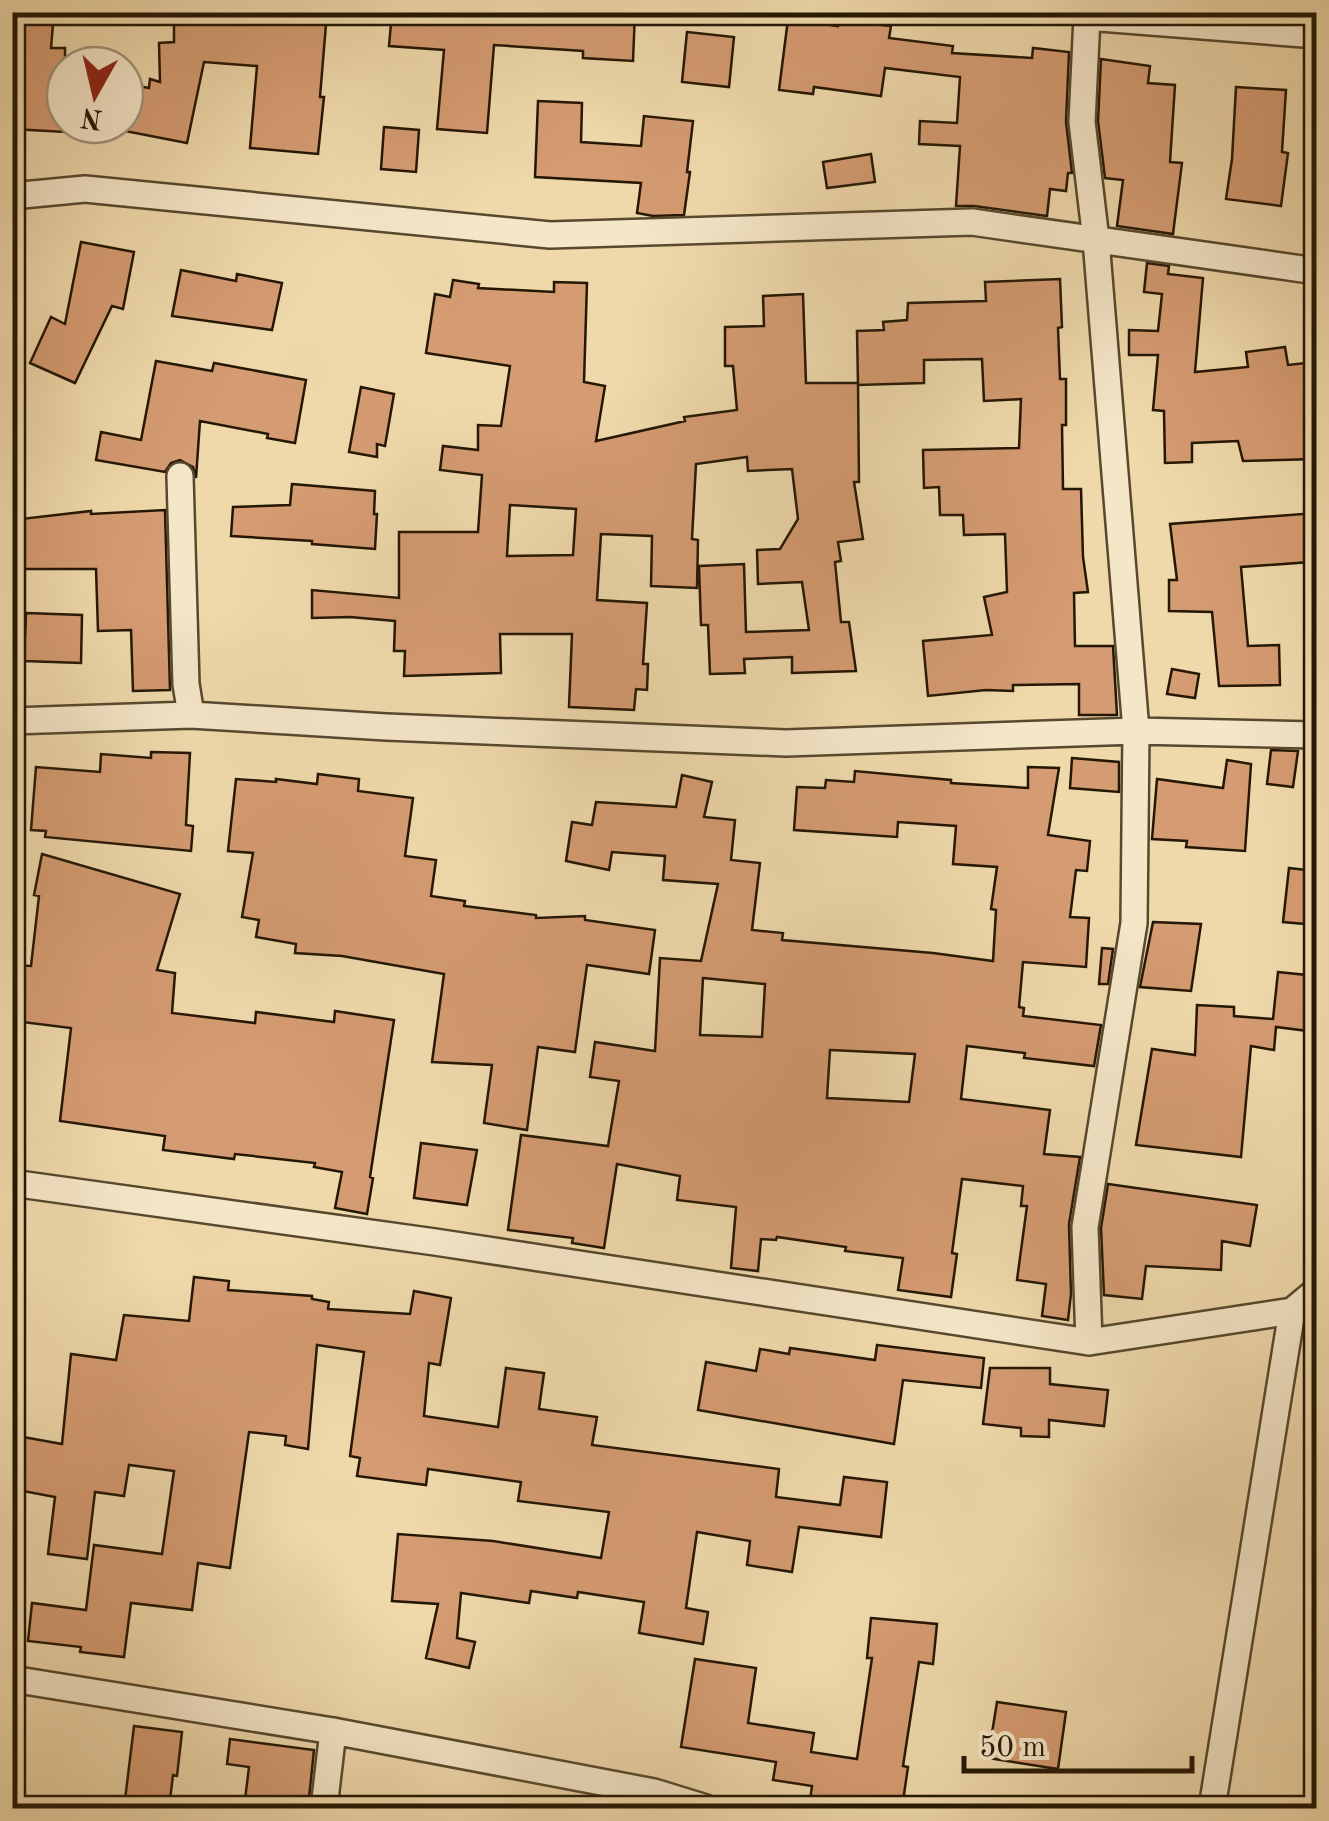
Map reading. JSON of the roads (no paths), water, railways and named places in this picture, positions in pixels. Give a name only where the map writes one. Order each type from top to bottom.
[{"type":"street","points":[[1090,1342],[1085,1227],[1134,923],[1136,732],[1096,240],[1082,122],[1087,18],[1316,35]]},
{"type":"street","points":[[12,196],[85,189],[550,235],[972,222],[1316,271]]},
{"type":"street","points":[[180,476],[186,684],[191,715]]},
{"type":"street","points":[[12,721],[191,715],[386,728],[786,743],[1136,732],[1316,735]]},
{"type":"street","points":[[12,1183],[435,1242],[1090,1342],[1292,1311],[1316,1291]]},
{"type":"street","points":[[1212,1808],[1292,1311]]},
{"type":"street","points":[[12,1679],[333,1731],[654,1792],[706,1808]]},
{"type":"street","points":[[324,1808],[333,1731]]}]
